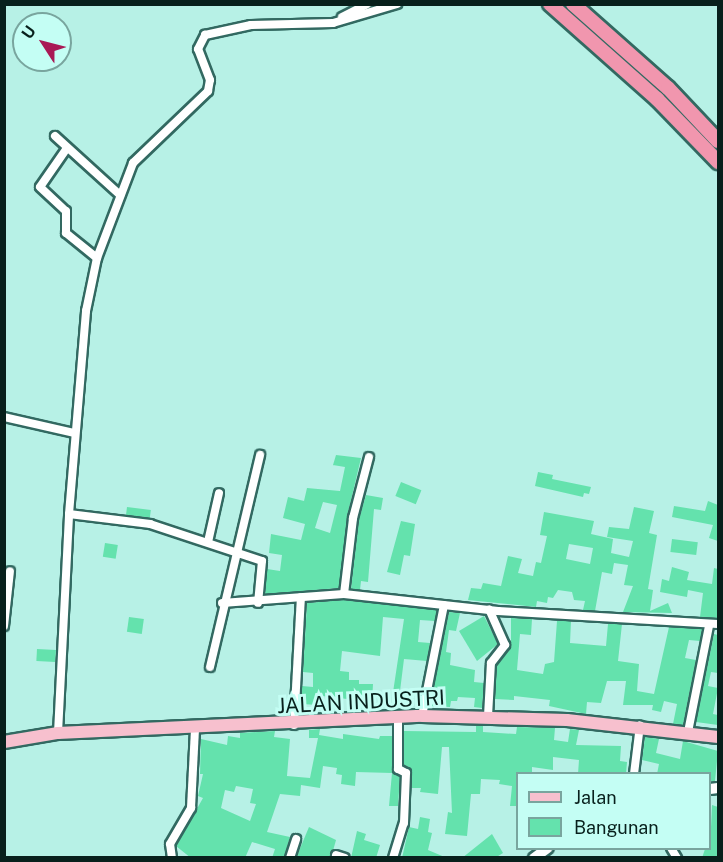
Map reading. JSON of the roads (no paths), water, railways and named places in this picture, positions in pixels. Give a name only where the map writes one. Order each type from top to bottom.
[{"type":"highway","points":[[550,4],[657,99],[718,162]]},
{"type":"highway","points":[[573,4],[668,88],[718,141]]},
{"type":"main road","name":"JALAN INDUSTRI","points":[[4,742],[58,733],[195,730],[422,716],[488,716],[640,725],[718,737]]},
{"type":"street","points":[[333,23],[367,4]]},
{"type":"street","points":[[58,733],[74,434],[86,311],[97,258],[133,163],[145,148],[208,91],[210,80],[198,49],[205,35],[251,25],[333,23],[397,4]]},
{"type":"street","points":[[55,136],[120,195]]},
{"type":"street","points":[[67,148],[40,187],[66,211],[66,233],[97,258]]},
{"type":"street","points":[[4,417],[74,434]]},
{"type":"street","points":[[210,667],[222,603],[260,455]]},
{"type":"street","points":[[344,594],[351,528],[369,457]]},
{"type":"street","points":[[208,542],[219,493]]},
{"type":"street","points":[[69,514],[150,524],[264,562],[258,603]]},
{"type":"street","points":[[4,626],[10,571]]},
{"type":"street","points":[[222,603],[258,603],[344,594],[489,609],[709,626],[718,624]]},
{"type":"street","points":[[294,725],[301,597]]},
{"type":"street","points":[[422,716],[444,605]]},
{"type":"street","points":[[488,716],[491,663],[505,645],[489,609]]},
{"type":"street","points":[[688,732],[709,626]]},
{"type":"street","points":[[393,858],[404,823],[406,773],[398,769],[398,718]]},
{"type":"street","points":[[634,772],[640,725]]},
{"type":"street","points":[[172,858],[170,844],[191,808],[195,730]]},
{"type":"street","points":[[290,858],[296,839]]}]
